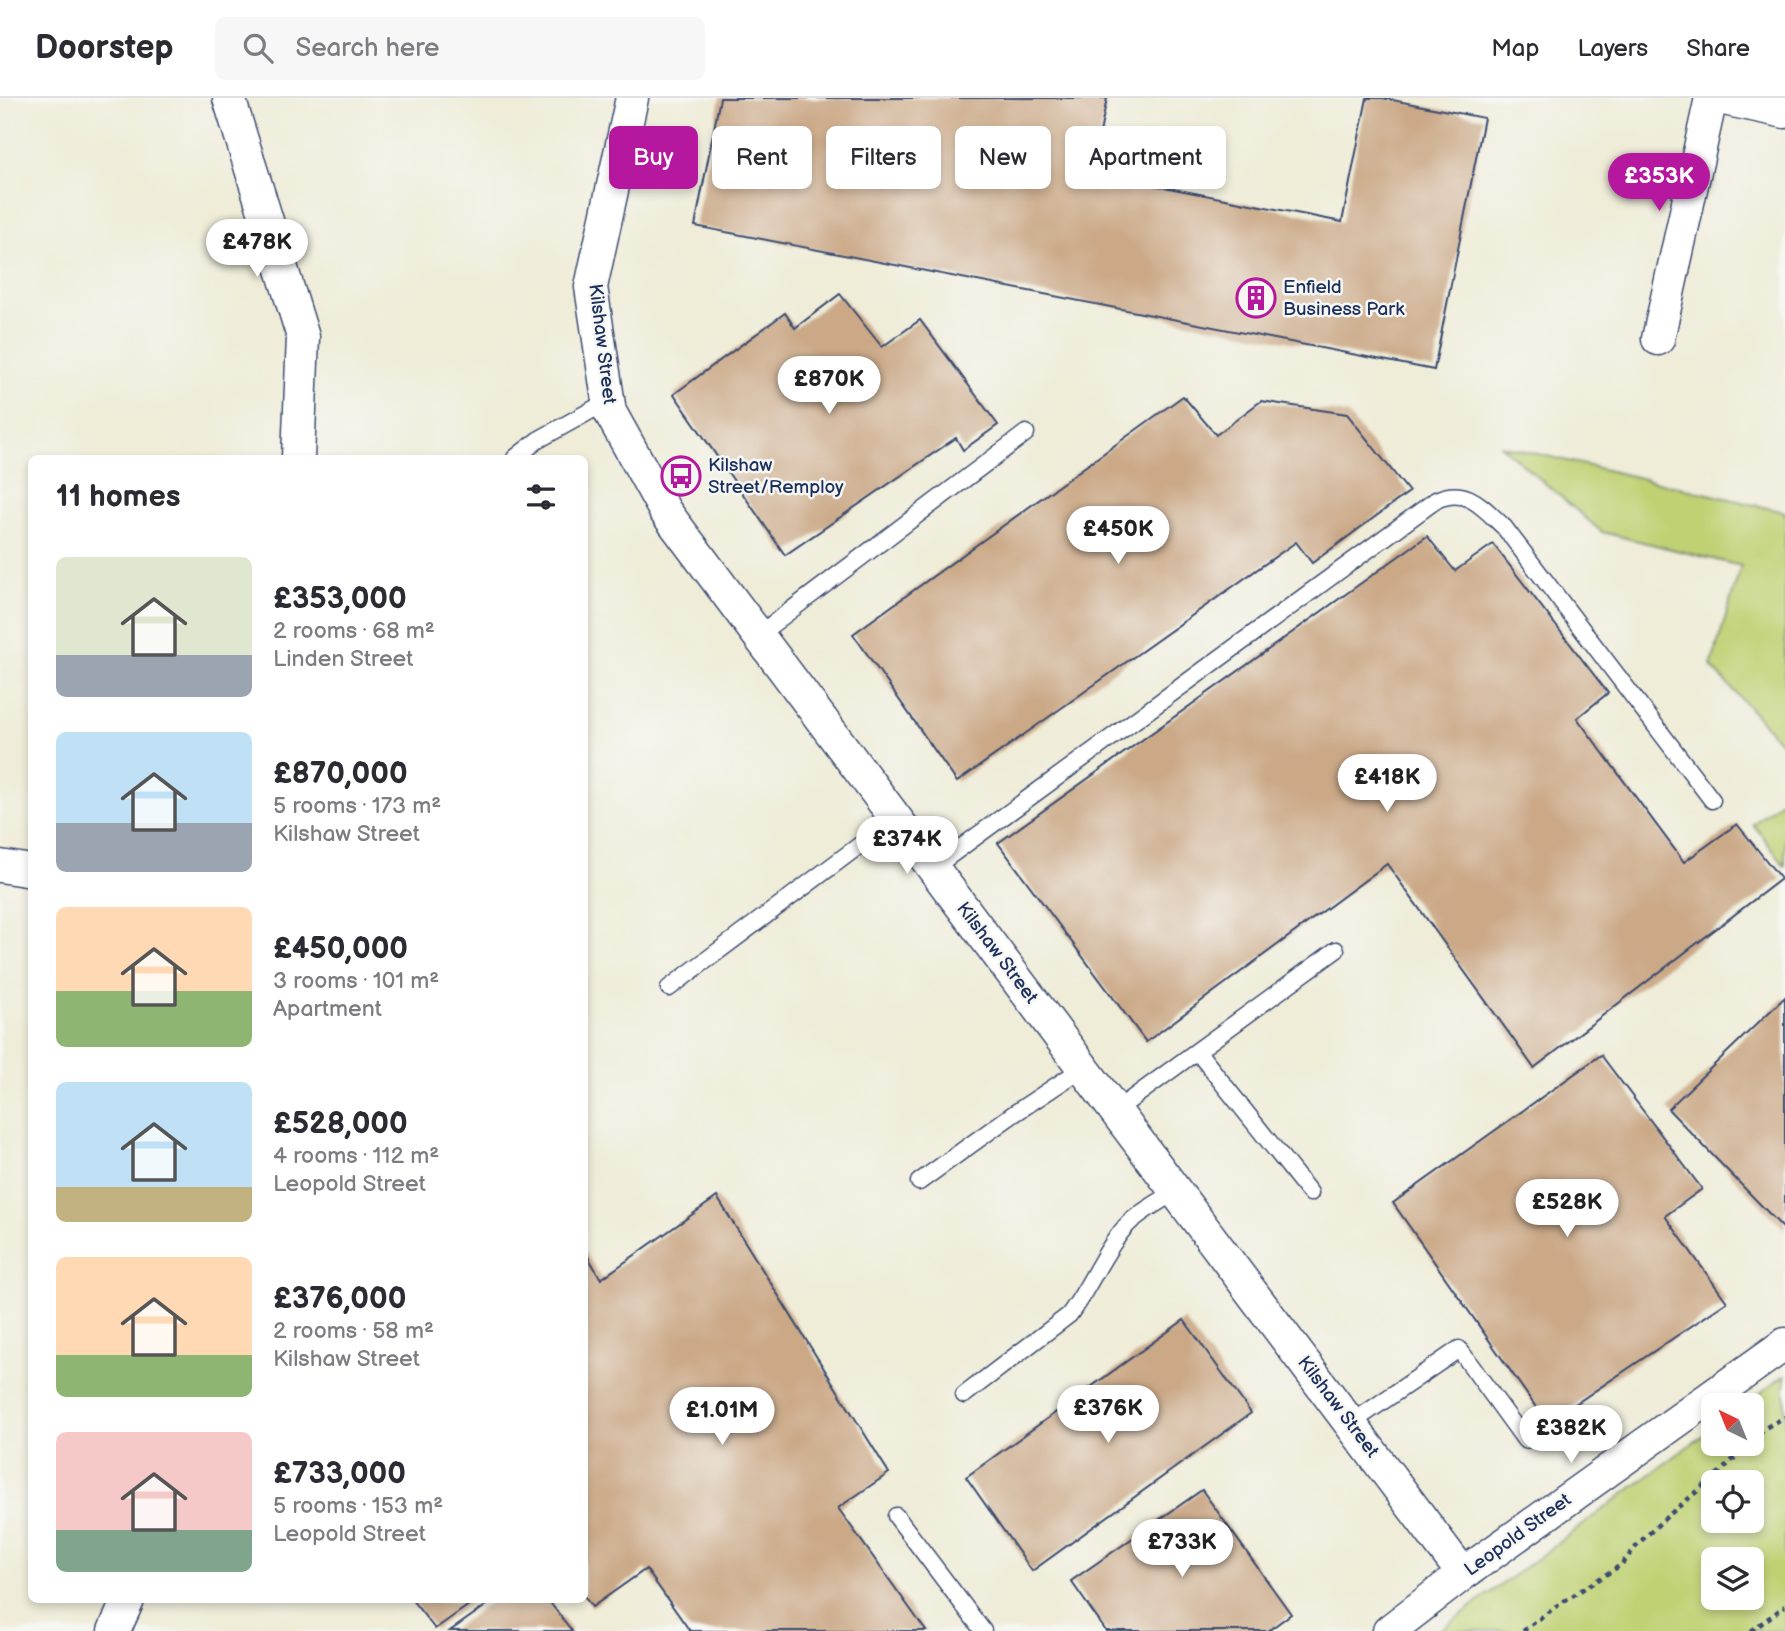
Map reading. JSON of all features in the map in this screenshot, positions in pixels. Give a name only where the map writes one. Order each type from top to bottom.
[{"type":"street","points":[[229,98],[303,337],[298,455]]},
{"type":"street","name":"Kilshaw Street","points":[[632,98],[591,287],[610,412],[665,511],[1463,1574]]},
{"type":"street","points":[[1658,339],[1711,98]]},
{"type":"street","points":[[1719,98],[1785,112]]},
{"type":"street","points":[[0,866],[28,870]]},
{"type":"street","name":"Leopold Street","points":[[1389,1631],[1463,1574],[1785,1344]]},
{"type":"street","points":[[114,1631],[127,1603]]},
{"type":"lane","points":[[519,455],[538,440],[608,401]]},
{"type":"lane","points":[[758,635],[1026,433]]},
{"type":"lane","points":[[933,868],[1436,500],[1451,494],[1461,495],[1478,503],[1504,527],[1712,800]]},
{"type":"lane","points":[[669,988],[896,818]]},
{"type":"lane","points":[[1115,1111],[1336,950]]},
{"type":"lane","points":[[1197,1051],[1310,1193]]},
{"type":"lane","points":[[919,1182],[1083,1068]]},
{"type":"lane","points":[[964,1395],[1069,1315],[1128,1224],[1176,1191]]},
{"type":"lane","points":[[1350,1424],[1459,1349],[1525,1440]]},
{"type":"lane","points":[[896,1516],[983,1631]]},
{"type":"path","points":[[1764,1429],[1785,1417]]},
{"type":"path","points":[[1523,1631],[1558,1605],[1621,1566],[1639,1543],[1663,1520],[1736,1456]]},
{"type":"path","points":[[1751,1631],[1785,1606]]},
{"type":"green space","points":[[1500,445],[1785,512],[1785,747],[1711,666],[1741,566],[1602,532]]},
{"type":"green space","points":[[1785,798],[1785,866],[1753,824]]},
{"type":"green space","points":[[1785,1375],[1785,1631],[1439,1631],[1701,1437],[1701,1456],[1764,1456],[1764,1393],[1760,1393]]},
{"type":"building","name":"Enfield Business Park","points":[[720,98],[1107,98],[1101,126],[1065,126],[1065,189],[1174,189],[1342,222],[1367,98],[1382,98],[1484,118],[1434,370],[695,226],[712,139],[712,189],[812,189],[812,126],[715,126]]},
{"type":"building","points":[[840,294],[882,347],[920,320],[998,425],[963,450],[956,438],[785,555],[674,394],[785,313],[795,328]]},
{"type":"building","points":[[1183,396],[1216,435],[1261,401],[1347,414],[1409,492],[1312,563],[1296,542],[957,782],[853,634]]},
{"type":"building","points":[[1427,536],[1455,571],[1493,544],[1608,693],[1577,718],[1684,862],[1737,824],[1781,879],[1534,1068],[1387,864],[1146,1042],[998,843]]},
{"type":"building","points":[[1785,997],[1785,1230],[1668,1109]]},
{"type":"building","points":[[1601,1055],[1702,1189],[1665,1216],[1727,1302],[1547,1423],[1393,1203]]},
{"type":"building","points":[[717,1197],[889,1473],[838,1508],[926,1631],[690,1631],[646,1569],[592,1607],[588,1602],[588,1257],[601,1279]]},
{"type":"building","points":[[1184,1320],[1251,1413],[1032,1571],[966,1477]]},
{"type":"building","points":[[1202,1490],[1291,1614],[1268,1631],[1106,1631],[1071,1581]]},
{"type":"building","points":[[414,1603],[472,1603],[435,1629]]},
{"type":"building","points":[[490,1603],[550,1603],[572,1631],[450,1631]]},
{"type":"place","name":"Enfield Business Park","points":[[1256,298]]},
{"type":"place","name":"Kilshaw Street/Remploy","points":[[681,476]]}]
